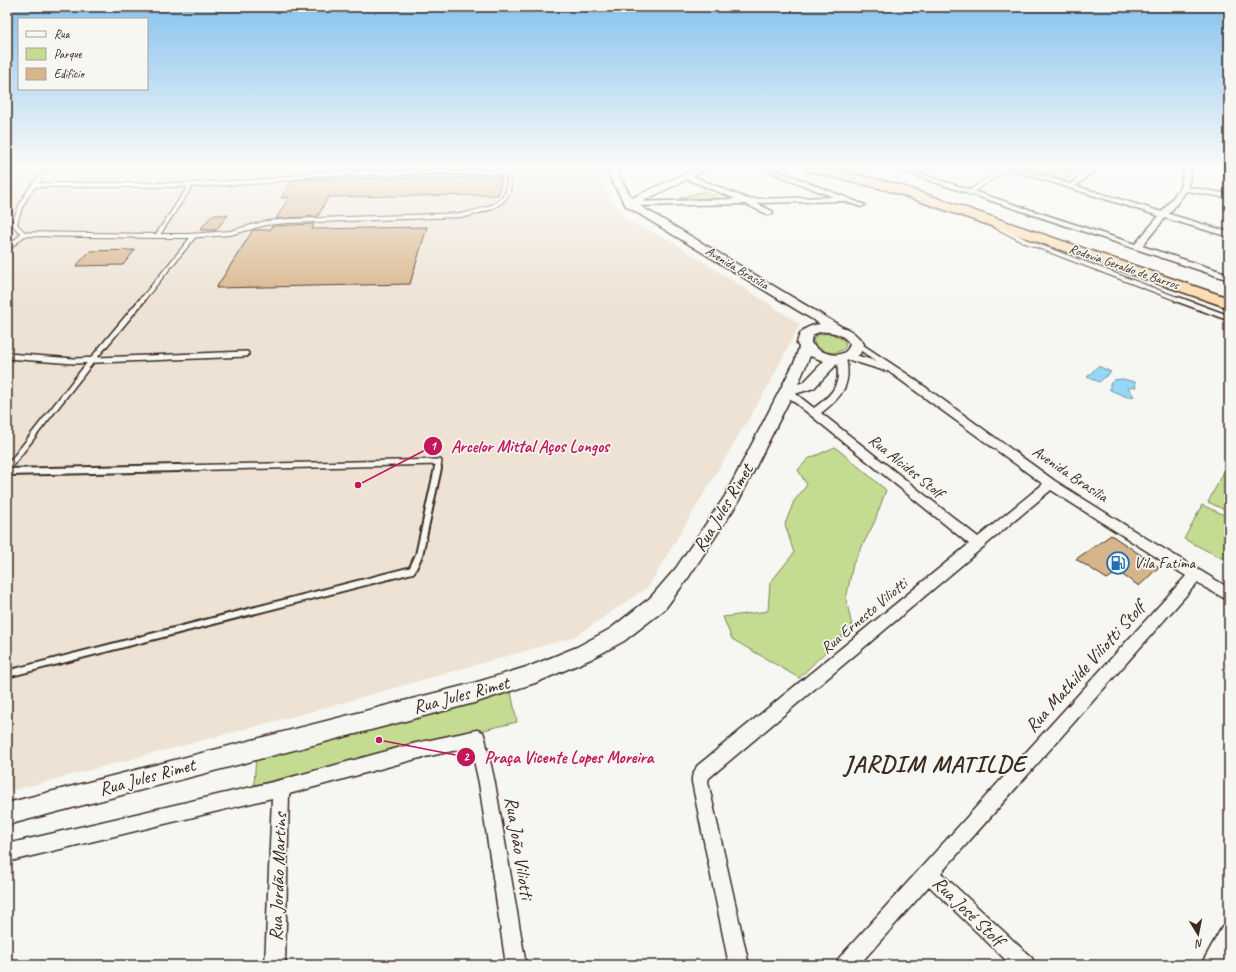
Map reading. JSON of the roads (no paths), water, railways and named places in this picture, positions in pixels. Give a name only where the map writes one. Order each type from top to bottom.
[{"type":"highway","name":"Rodovia Geraldo de Barros","points":[[965,213],[1229,303]]},
{"type":"highway","name":"Rodovia Geraldo de Barros","points":[[993,213],[1229,292]]},
{"type":"main road","name":"Avenida Brasília","points":[[646,213],[837,329],[850,335],[856,344]]},
{"type":"main road","name":"Avenida Brasília","points":[[792,301],[810,331]]},
{"type":"main road","points":[[810,331],[819,328],[837,329]]},
{"type":"main road","name":"Rua Jules Rimet","points":[[7,814],[474,693],[536,674],[584,653],[617,635],[657,604],[682,573],[731,500],[802,361],[806,346],[804,336],[810,331]]},
{"type":"main road","points":[[787,392],[809,385],[841,358],[855,351],[856,344]]},
{"type":"main road","points":[[806,346],[818,356],[841,358]]},
{"type":"street","points":[[1032,213],[1229,278]]},
{"type":"street","points":[[1159,213],[1229,235]]},
{"type":"street","points":[[1137,247],[1164,215]]},
{"type":"street","name":"Avenida Brasília","points":[[856,344],[898,372],[1051,484],[1195,576],[1229,595]]},
{"type":"street","points":[[814,413],[830,402],[839,388],[844,374],[841,358]]},
{"type":"street","name":"Avenida Brasília","points":[[841,358],[898,372]]},
{"type":"street","name":"Rua Alcides Stolf","points":[[787,392],[978,544]]},
{"type":"street","name":"Rua Ernesto Viliotti","points":[[739,965],[700,782],[700,777],[703,772],[1051,484]]},
{"type":"street","name":"Rua Mathilde Viliotti Stolf","points":[[846,965],[1195,576]]},
{"type":"street","name":"Rua João Viliotti","points":[[281,788],[416,751],[477,738],[487,782],[516,965]]},
{"type":"street","points":[[7,853],[281,788]]},
{"type":"street","name":"Rua Jordão Martins","points":[[275,965],[281,788]]},
{"type":"street","name":"Rua José Stolf","points":[[928,873],[1025,965]]},
{"type":"street","points":[[1211,965],[1229,934]]},
{"type":"lane","points":[[16,213],[15,225],[24,234]]},
{"type":"lane","points":[[157,236],[172,213]]},
{"type":"lane","points":[[7,249],[24,234],[194,236],[230,233],[266,223],[288,221],[465,215],[472,213]]},
{"type":"lane","points":[[7,218],[16,218]]},
{"type":"lane","points":[[987,221],[1007,233],[1025,241],[1229,318]]},
{"type":"lane","points":[[7,469],[92,359],[194,236]]},
{"type":"lane","points":[[7,356],[53,361],[246,354]]},
{"type":"lane","points":[[7,472],[439,462],[419,555],[412,570],[7,674]]},
{"type":"water","points":[[1098,366],[1111,372],[1099,382],[1087,377]]},
{"type":"water","points":[[1122,379],[1135,382],[1136,387],[1128,388],[1134,396],[1127,397],[1110,390],[1110,384],[1114,380]]},
{"type":"place","name":"Arcelor Mittal Aços Longos","points":[[358,485]]},
{"type":"place","name":"Vila Fatima","points":[[1118,563]]},
{"type":"place","name":"Praça Vicente Lopes Moreira","points":[[379,740]]},
{"type":"district","name":"JARDIM MATILDE","points":[[935,764]]}]
